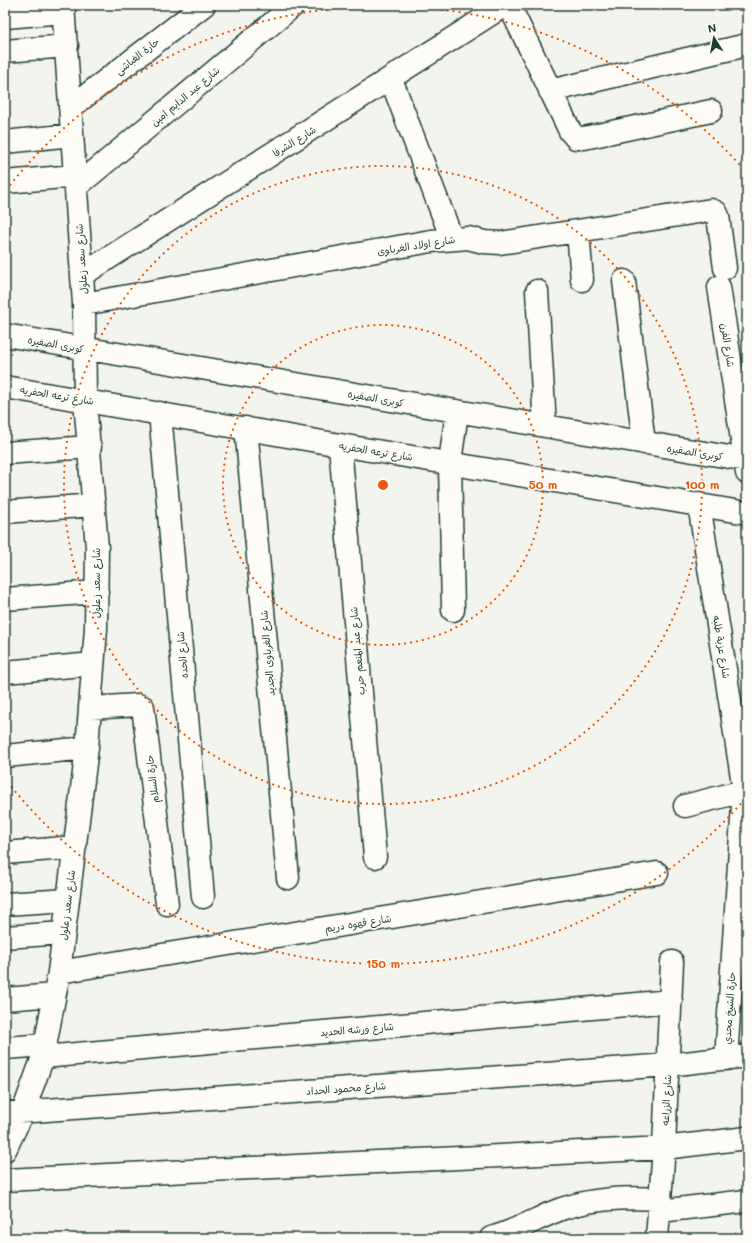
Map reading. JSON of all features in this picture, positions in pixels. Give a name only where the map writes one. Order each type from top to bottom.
[{"type":"street","name":"حارة الغباشى","points":[[70,108],[204,5]]},
{"type":"street","name":"شارع عبد الدايم امين","points":[[76,182],[294,5]]},
{"type":"street","name":"شارع الشرفا","points":[[82,275],[505,5]]},
{"type":"street","points":[[509,5],[570,131],[576,138],[711,111]]},
{"type":"street","name":"شارع سعد زعلول","points":[[5,1150],[14,1112],[45,1051],[59,972],[87,748],[97,592],[94,505],[85,400],[86,349],[84,304],[67,46],[63,9]]},
{"type":"street","points":[[5,17],[63,9]]},
{"type":"street","points":[[550,91],[747,45]]},
{"type":"street","points":[[5,51],[67,46]]},
{"type":"street","points":[[391,79],[452,239]]},
{"type":"street","points":[[5,142],[72,135]]},
{"type":"street","points":[[5,182],[76,182]]},
{"type":"street","name":"شارع اولاد الغرباوى","points":[[84,304],[431,241],[452,239],[500,243],[711,210],[716,212],[718,216],[722,277]]},
{"type":"street","points":[[578,231],[582,280]]},
{"type":"street","name":"شارع الفرن","points":[[722,277],[746,465]]},
{"type":"street","points":[[624,281],[644,443]]},
{"type":"street","points":[[537,291],[545,426]]},
{"type":"street","name":"كوبرى الصفيره","points":[[5,335],[644,443],[746,465]]},
{"type":"street","name":"شارع ترعه الحفريه","points":[[5,387],[160,412],[340,445],[747,512]]},
{"type":"street","name":"شارع الحده","points":[[160,412],[203,897]]},
{"type":"street","points":[[453,610],[450,462],[457,412]]},
{"type":"street","name":"شارع الغرباوى الجديد","points":[[246,428],[288,878]]},
{"type":"street","name":"شارع عبد المنعم حرب","points":[[340,445],[375,857]]},
{"type":"street","points":[[5,453],[90,447]]},
{"type":"street","name":"شارع عزبة طلبه","points":[[699,504],[746,790]]},
{"type":"street","points":[[5,512],[94,505]]},
{"type":"street","points":[[5,600],[97,592]]},
{"type":"street","points":[[5,672],[93,664]]},
{"type":"street","name":"حارة السلام","points":[[90,708],[138,705],[143,707],[167,904]]},
{"type":"street","points":[[5,756],[87,748]]},
{"type":"street","points":[[685,806],[746,790]]},
{"type":"street","name":"حارة الشيخ مجدي","points":[[726,1058],[746,790]]},
{"type":"street","points":[[5,853],[75,847]]},
{"type":"street","name":"شارع قهوه دريم","points":[[59,972],[656,873]]},
{"type":"street","points":[[5,904],[68,900]]},
{"type":"street","points":[[5,937],[64,933]]},
{"type":"street","name":"شارع الزراعه","points":[[657,1238],[664,1148],[672,962]]},
{"type":"street","points":[[5,999],[54,995]]},
{"type":"street","name":"شارع ورشه الحديد","points":[[5,1048],[45,1051],[671,1001]]},
{"type":"street","name":"شارع محمود الحداد","points":[[14,1112],[668,1065],[747,1056]]},
{"type":"street","points":[[5,1180],[664,1148],[747,1138]]},
{"type":"street","points":[[491,1238],[519,1229],[553,1212],[588,1202],[626,1197],[660,1205],[747,1202]]}]
